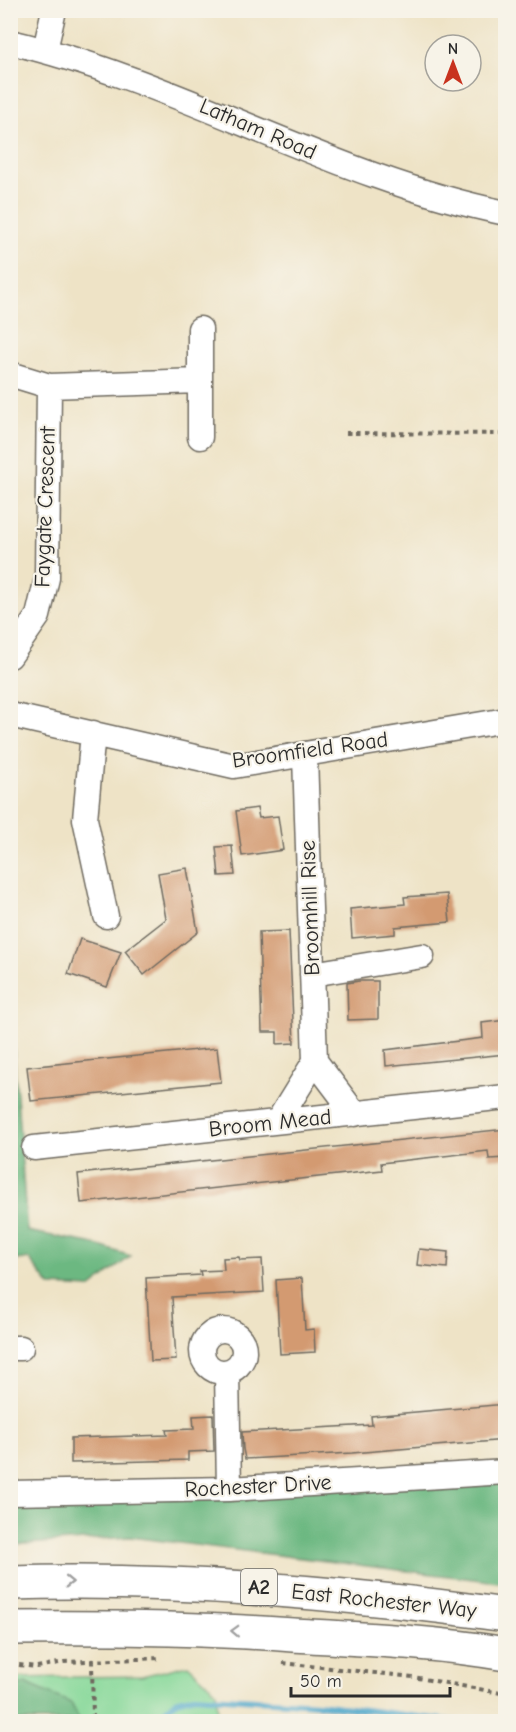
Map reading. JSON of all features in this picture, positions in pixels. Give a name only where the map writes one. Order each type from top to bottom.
[{"type":"highway","name":"East Rochester Way","points":[[10,1583],[157,1582],[262,1587],[404,1601],[506,1615]]},
{"type":"highway","name":"East Rochester Way","points":[[10,1628],[129,1627],[293,1635]]},
{"type":"highway","name":"A2","points":[[293,1635],[397,1640],[506,1654]]},
{"type":"highway","points":[[293,1635],[506,1673]]},
{"type":"street","points":[[45,50],[54,10]]},
{"type":"street","name":"Latham Road","points":[[10,42],[45,50],[152,85],[332,161],[392,182],[506,213]]},
{"type":"street","points":[[200,329],[200,437]]},
{"type":"street","points":[[10,374],[49,386],[200,381]]},
{"type":"street","name":"Faygate Crescent","points":[[10,656],[38,616],[47,578],[49,386]]},
{"type":"street","name":"Broomfield Road","points":[[10,715],[234,766],[305,756],[506,720]]},
{"type":"street","points":[[93,733],[85,819],[106,916]]},
{"type":"street","name":"Broomhill Rise","points":[[305,756],[315,1061]]},
{"type":"street","points":[[312,974],[422,956]]},
{"type":"street","points":[[278,1121],[315,1061],[355,1114]]},
{"type":"street","name":"Broom Mead","points":[[34,1148],[506,1097]]},
{"type":"street","points":[[227,1372],[229,1489]]},
{"type":"street","name":"Rochester Drive","points":[[10,1493],[229,1489],[506,1472]]},
{"type":"path","points":[[346,433],[506,434]]},
{"type":"path","points":[[10,1664],[37,1667],[93,1660],[168,1658]]},
{"type":"path","points":[[93,1660],[93,1722]]},
{"type":"path","points":[[278,1663],[412,1677],[506,1694]]},
{"type":"green space","points":[[11,1016],[27,1231],[90,1243],[131,1256],[90,1288],[50,1286],[29,1259],[11,1260]]},
{"type":"green space","points":[[505,1479],[505,1583],[130,1537],[11,1545],[10,1498]]},
{"type":"green space","points":[[188,1665],[216,1691],[218,1713],[187,1722],[11,1721],[10,1678],[142,1676]]},
{"type":"green space","points":[[25,1683],[71,1703],[80,1721],[11,1721],[11,1690]]},
{"type":"building","points":[[257,808],[259,818],[278,816],[283,850],[242,856],[236,811]]},
{"type":"building","points":[[232,846],[235,875],[219,876],[216,847]]},
{"type":"building","points":[[187,868],[198,932],[144,975],[125,951],[166,919],[158,873]]},
{"type":"building","points":[[447,894],[450,922],[395,927],[395,934],[352,938],[350,909],[405,904],[404,897]]},
{"type":"building","points":[[289,931],[294,1043],[277,1044],[277,1032],[262,1032],[259,932]]},
{"type":"building","points":[[80,939],[121,952],[107,987],[68,974]]},
{"type":"building","points":[[378,981],[378,1019],[348,1020],[347,983]]},
{"type":"building","points":[[506,1020],[506,1054],[386,1066],[385,1050],[483,1038],[482,1023]]},
{"type":"building","points":[[217,1048],[221,1082],[31,1101],[27,1067]]},
{"type":"building","points":[[506,1129],[506,1158],[489,1159],[488,1151],[381,1163],[382,1170],[81,1203],[78,1174]]},
{"type":"building","points":[[419,1249],[448,1252],[447,1268],[417,1265]]},
{"type":"building","points":[[239,1257],[240,1260],[262,1259],[264,1292],[172,1297],[176,1360],[151,1361],[146,1278],[201,1275],[200,1271],[224,1270],[223,1258]]},
{"type":"building","points":[[302,1278],[305,1330],[314,1329],[315,1352],[280,1354],[276,1280]]},
{"type":"building","points":[[506,1404],[506,1440],[245,1459],[243,1449],[242,1432],[372,1425],[371,1416]]},
{"type":"building","points":[[213,1415],[214,1451],[188,1452],[188,1460],[71,1463],[71,1438],[167,1435],[166,1430],[194,1429],[193,1416]]},
{"type":"waterway","points":[[152,1722],[176,1701],[194,1696],[318,1704],[458,1722]]}]
